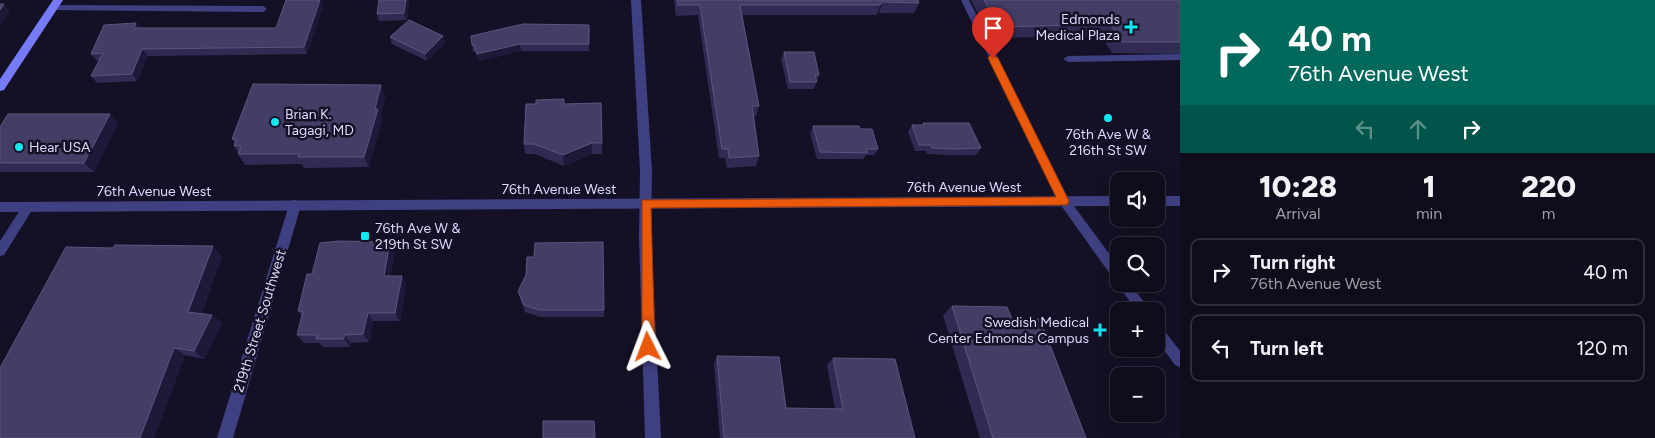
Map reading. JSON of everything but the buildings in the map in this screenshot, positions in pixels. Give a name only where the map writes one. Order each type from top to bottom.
[{"type":"main road","points":[[0,87],[56,4]]},
{"type":"street","points":[[636,0],[646,171],[647,317],[653,438]]},
{"type":"street","points":[[1165,201],[1180,200]]},
{"type":"street","name":"76th Avenue West","points":[[0,207],[1110,201]]},
{"type":"street","name":"219th Street Southwest","points":[[225,438],[295,205]]},
{"type":"lane","points":[[965,0],[1064,201],[1110,265]]},
{"type":"lane","points":[[56,4],[263,9]]},
{"type":"lane","points":[[1068,58],[1180,57]]},
{"type":"lane","points":[[0,251],[28,207]]},
{"type":"lane","points":[[1165,341],[1180,361]]},
{"type":"place","name":"Edmonds Medical Plaza","points":[[1131,27]]},
{"type":"place","name":"76th Ave W & 216th St SW","points":[[1108,118]]},
{"type":"place","name":"Brian K. Tagagi, MD","points":[[275,122]]},
{"type":"place","name":"Hear USA","points":[[19,147]]},
{"type":"place","name":"76th Ave W & 219th St SW","points":[[365,236]]},
{"type":"place","name":"Swedish Medical Center Edmonds Campus","points":[[1100,330]]},
{"type":"route","points":[[648,347],[646,203],[1064,201],[993,58]]}]
